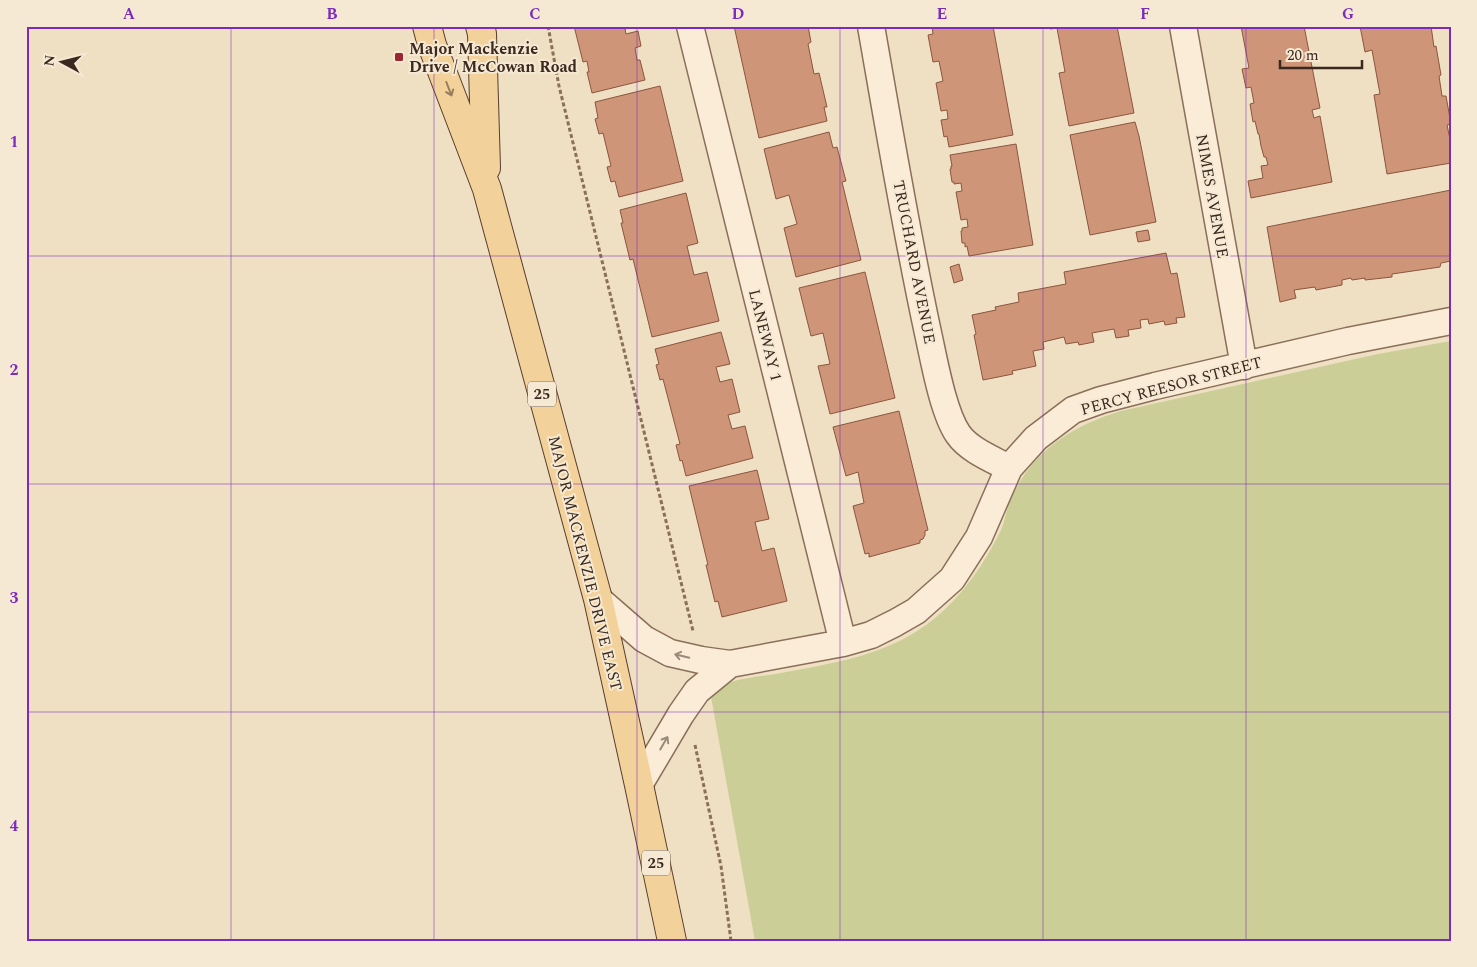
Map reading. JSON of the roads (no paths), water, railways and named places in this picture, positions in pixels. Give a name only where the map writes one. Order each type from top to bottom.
[{"type":"main road","name":"MAJOR MACKENZIE DRIVE EAST","points":[[427,26],[432,44],[487,189],[598,599],[672,941]]},
{"type":"main road","name":"MAJOR MACKENZIE DRIVE EAST","points":[[480,26],[482,34],[487,189]]},
{"type":"street","name":"LANEWAY 1","points":[[690,26],[842,643]]},
{"type":"street","name":"TRUCHARD AVENUE","points":[[871,26],[914,268],[944,400],[959,436],[973,448],[1009,468]]},
{"type":"street","name":"NIMES AVENUE","points":[[1183,26],[1244,366]]},
{"type":"street","name":"PERCY REESOR STREET","points":[[598,599],[644,639],[670,653],[730,664],[842,643],[871,635],[895,624],[916,611],[952,579],[979,537],[1009,468],[1036,438],[1074,410],[1102,400],[1348,341],[1451,321]]},
{"type":"street","name":"PERCY REESOR STREET","points":[[639,785],[681,714],[697,691],[730,664]]},
{"type":"place","name":"Major Mackenzie Drive / McCowan Road","points":[[399,57]]}]
